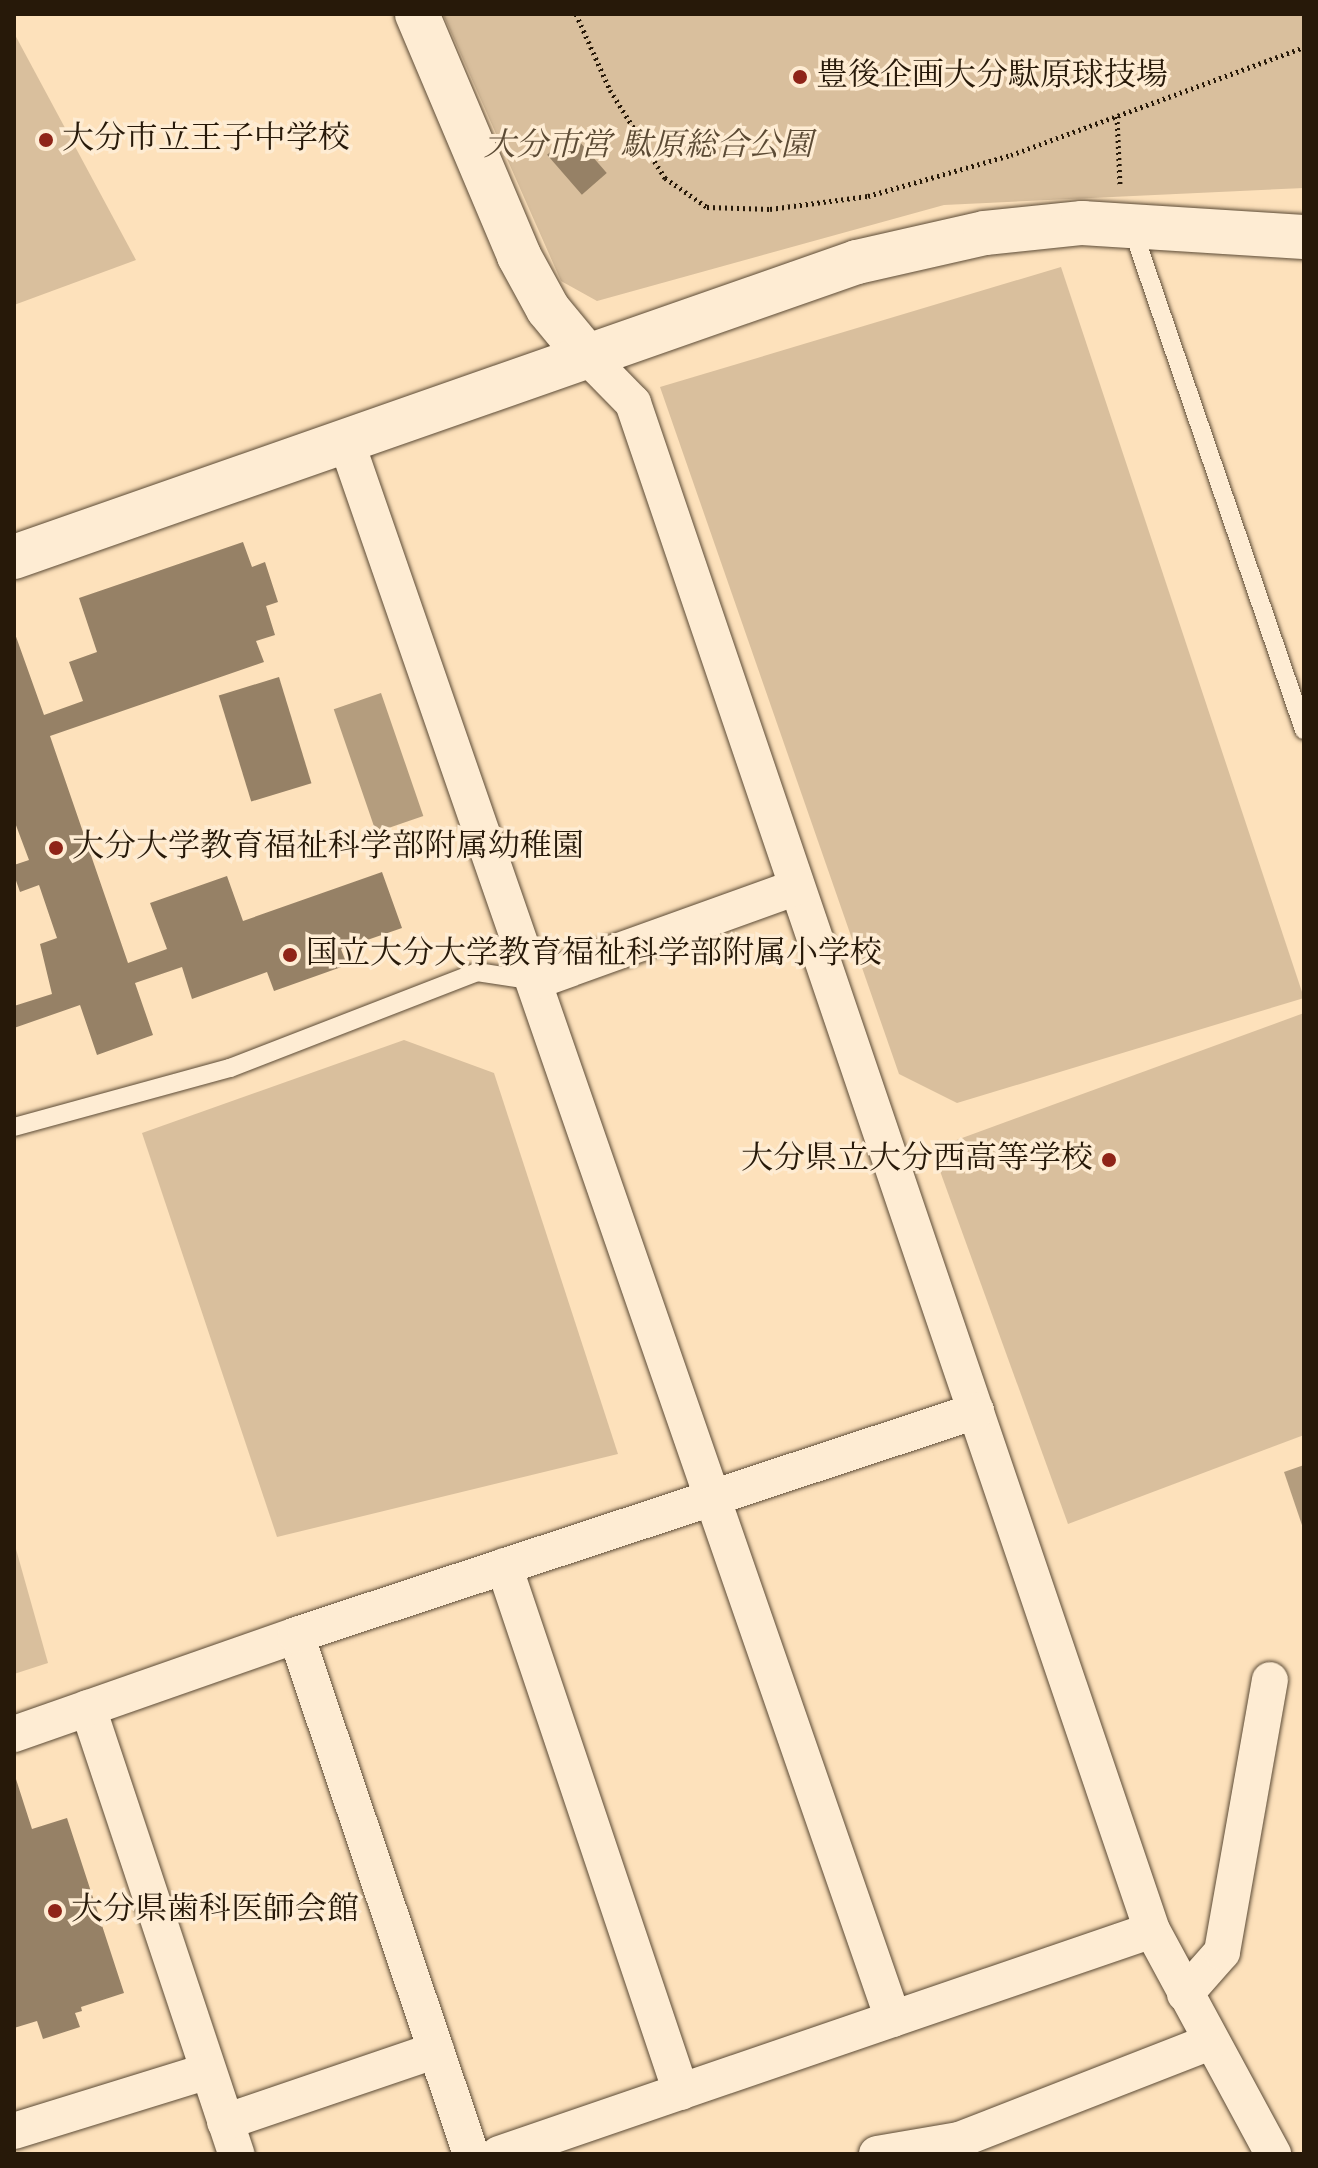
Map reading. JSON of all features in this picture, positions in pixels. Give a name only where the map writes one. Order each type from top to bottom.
[{"type":"street","points":[[417,14],[519,256],[548,309],[586,355],[633,403],[1152,1930],[1273,2154]]},
{"type":"street","points":[[14,557],[816,275],[904,250],[1126,204],[1304,237]]},
{"type":"street","points":[[346,441],[536,981],[893,2019]]},
{"type":"street","points":[[536,981],[797,887]]},
{"type":"street","points":[[14,1734],[296,1635],[713,1495],[976,1411]]},
{"type":"street","points":[[504,1566],[681,2092]]},
{"type":"street","points":[[296,1635],[471,2154]]},
{"type":"street","points":[[1185,1994],[1222,1952],[1270,1680]]},
{"type":"street","points":[[88,1708],[231,2138],[436,2050]]},
{"type":"street","points":[[499,2154],[1152,1930]]},
{"type":"street","points":[[877,2154],[959,2140],[1210,2042]]},
{"type":"street","points":[[14,2131],[208,2071]]},
{"type":"lane","points":[[1126,204],[1304,730]]},
{"type":"lane","points":[[14,1127],[230,1068],[477,972],[536,981]]},
{"type":"path","points":[[576,14],[610,90],[665,178],[707,207],[770,209],[868,196],[1011,155],[1304,47]]},
{"type":"path","points":[[1117,116],[1126,204]]},
{"type":"green space","name":"大分市営 駄原総合公園","points":[[443,14],[1304,14],[1304,188],[944,205],[597,301],[561,281]]},
{"type":"green space","name":"大分市立王子中学校","points":[[14,33],[136,260],[14,305]]},
{"type":"green space","points":[[1061,267],[1304,998],[957,1103],[899,1074],[660,387]]},
{"type":"green space","points":[[1304,1013],[1304,1435],[1068,1524],[932,1149]]},
{"type":"green space","points":[[404,1040],[494,1073],[618,1454],[277,1537],[142,1133]]},
{"type":"green space","points":[[14,1542],[48,1663],[14,1674]]},
{"type":"shaded area","points":[[381,693],[423,816],[376,832],[334,709]]},
{"type":"shaded area","points":[[1304,1465],[1304,1531],[1284,1472]]},
{"type":"building","points":[[572,133],[607,173],[582,195],[547,155]]},
{"type":"building","points":[[243,542],[252,567],[265,562],[278,602],[266,606],[275,635],[256,641],[264,662],[50,736],[128,963],[167,949],[150,903],[227,876],[243,921],[382,872],[402,928],[341,949],[347,965],[274,991],[267,972],[192,999],[182,967],[135,983],[153,1035],[97,1055],[80,1005],[14,1028],[14,1006],[52,994],[40,944],[57,938],[39,885],[20,892],[14,875],[14,865],[29,860],[14,820],[14,631],[44,715],[83,701],[69,662],[97,652],[79,598]]},
{"type":"building","points":[[279,677],[311,783],[251,802],[219,695]]},
{"type":"building","name":"大分県歯科医師会館","points":[[15,1776],[32,1829],[67,1818],[124,1993],[81,2007],[82,2011],[75,2013],[80,2027],[43,2039],[37,2021],[14,2028]]},
{"type":"place","name":"豊後企画大分駄原球技場","points":[[800,77]]},
{"type":"place","name":"大分市立王子中学校","points":[[46,140]]},
{"type":"place","name":"大分大学教育福祉科学部附属幼稚園","points":[[56,848]]},
{"type":"place","name":"国立大分大学教育福祉科学部附属小学校","points":[[290,955]]},
{"type":"place","name":"大分県立大分西高等学校","points":[[1109,1160]]},
{"type":"place","name":"大分県歯科医師会館","points":[[55,1911]]}]
